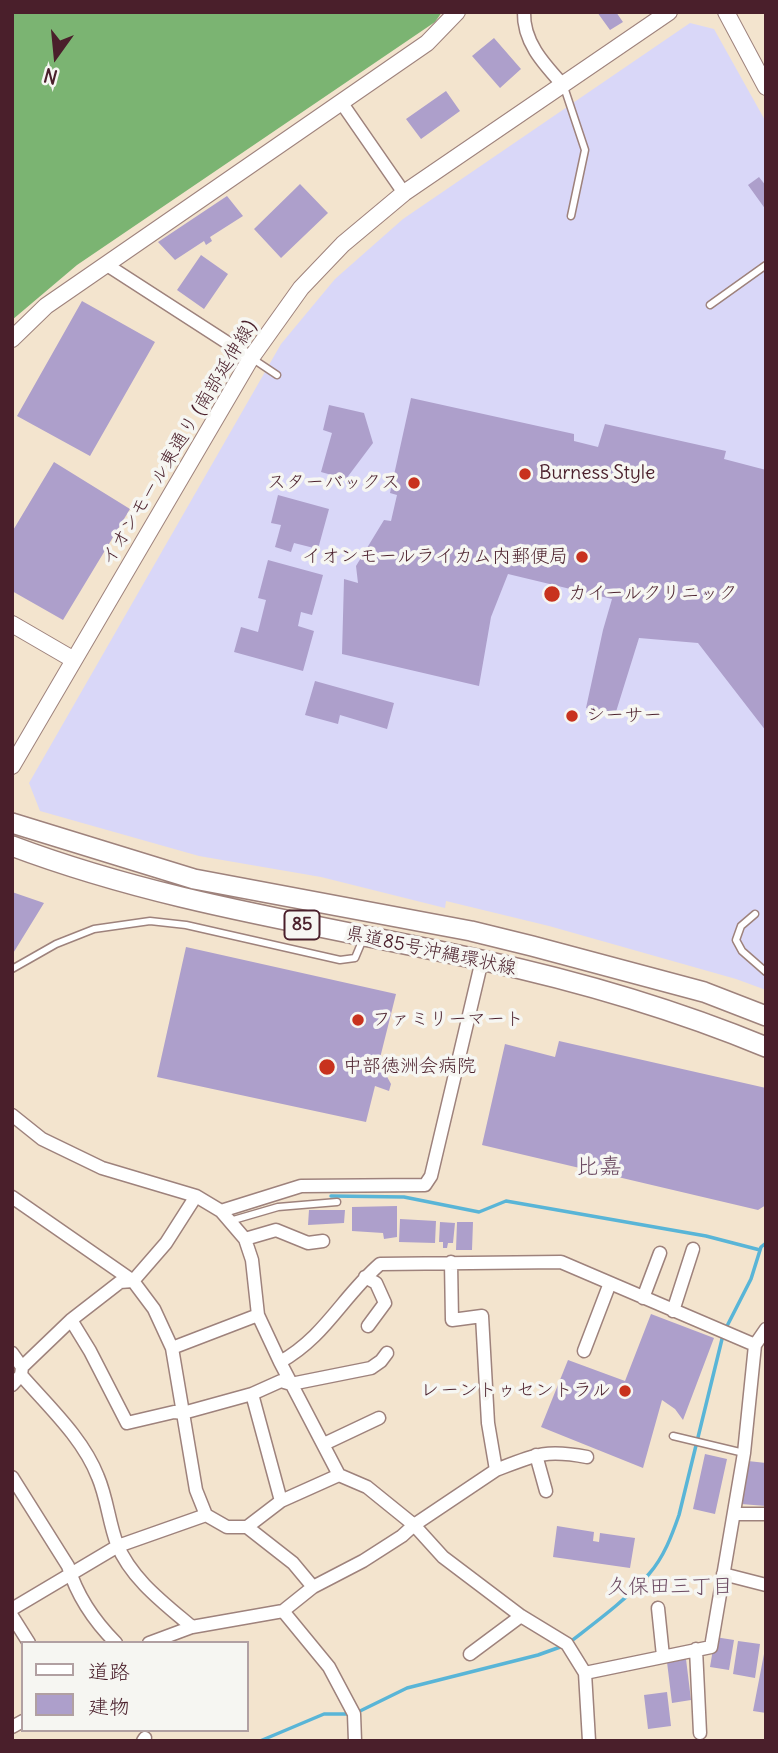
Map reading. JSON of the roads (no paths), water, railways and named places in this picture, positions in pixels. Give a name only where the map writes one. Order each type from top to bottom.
[{"type":"main road","name":"県道85号沖縄環状線","points":[[12,823],[194,879],[471,931],[532,946],[704,992],[766,1016]]},
{"type":"main road","name":"県道85号沖縄環状線","points":[[12,846],[124,883],[192,901],[482,960],[615,995],[766,1046]]},
{"type":"street","points":[[12,338],[46,306],[427,43],[457,12]]},
{"type":"street","points":[[524,12],[529,40],[543,64],[563,85]]},
{"type":"street","name":"イオンモール東通り (南部延伸線)","points":[[12,766],[251,358],[296,295],[343,244],[404,193],[669,12]]},
{"type":"street","points":[[726,12],[766,87]]},
{"type":"street","points":[[341,102],[404,193]]},
{"type":"street","points":[[107,265],[251,358]]},
{"type":"street","points":[[12,624],[74,660]]},
{"type":"street","points":[[226,1216],[302,1186],[425,1185],[432,1176],[482,960]]},
{"type":"street","points":[[14,1120],[43,1139],[102,1168],[196,1196],[226,1216],[245,1239],[252,1260],[258,1315],[279,1362],[339,1475],[367,1487],[414,1525],[443,1557],[522,1616],[567,1644],[585,1673],[589,1741]]},
{"type":"street","points":[[18,1375],[71,1320],[120,1282],[133,1281],[166,1243],[196,1196]]},
{"type":"street","points":[[12,1197],[133,1281],[154,1309],[172,1349],[196,1490],[206,1516],[227,1527],[247,1527],[281,1501],[339,1475]]},
{"type":"street","points":[[245,1239],[276,1230],[308,1244],[323,1241]]},
{"type":"street","points":[[673,1311],[693,1249]]},
{"type":"street","points":[[643,1298],[660,1253]]},
{"type":"street","points":[[279,1362],[300,1351],[314,1338],[365,1277],[380,1265],[451,1262],[561,1262],[755,1345]]},
{"type":"street","points":[[451,1262],[452,1320],[482,1317],[488,1423],[496,1470]]},
{"type":"street","points":[[365,1277],[376,1283],[385,1303],[368,1326]]},
{"type":"street","points":[[584,1351],[610,1283]]},
{"type":"street","points":[[172,1349],[258,1315]]},
{"type":"street","points":[[71,1320],[127,1423],[174,1412],[183,1413],[252,1394],[281,1381],[291,1384],[371,1368],[381,1362],[387,1353]]},
{"type":"street","points":[[585,1673],[711,1647],[744,1453],[755,1345],[766,1329]]},
{"type":"street","points":[[12,1353],[18,1375],[78,1441],[98,1476],[118,1546],[135,1573],[192,1627]]},
{"type":"street","points":[[252,1394],[281,1501]]},
{"type":"street","points":[[324,1444],[379,1419]]},
{"type":"street","points":[[154,1641],[192,1627],[283,1611],[313,1587],[363,1562],[496,1470],[536,1455],[567,1453],[587,1457]]},
{"type":"street","points":[[536,1455],[546,1491]]},
{"type":"street","points":[[12,1477],[68,1566],[72,1581],[97,1624],[114,1641]]},
{"type":"street","points":[[734,1514],[766,1514]]},
{"type":"street","points":[[12,1609],[118,1546],[206,1516]]},
{"type":"street","points":[[247,1527],[293,1563],[313,1587]]},
{"type":"street","points":[[723,1574],[766,1585]]},
{"type":"street","points":[[658,1608],[663,1656]]},
{"type":"street","points":[[283,1611],[329,1667],[354,1714],[355,1741]]},
{"type":"street","points":[[12,1616],[28,1641]]},
{"type":"street","points":[[470,1654],[522,1616]]},
{"type":"street","points":[[696,1649],[701,1733]]},
{"type":"lane","points":[[563,85],[585,150],[571,216]]},
{"type":"lane","points":[[710,305],[766,265]]},
{"type":"lane","points":[[251,358],[277,375]]},
{"type":"lane","points":[[755,914],[741,926],[736,940],[741,951],[766,972]]},
{"type":"lane","points":[[12,969],[73,936],[94,929],[150,921],[172,923],[347,960],[355,958],[363,937]]},
{"type":"lane","points":[[226,1216],[278,1207],[337,1202]]},
{"type":"lane","points":[[673,1436],[744,1453]]},
{"type":"waterway","points":[[331,1196],[404,1197],[479,1212],[506,1201],[706,1236],[760,1250]]},
{"type":"waterway","points":[[726,1328],[751,1279],[761,1247],[766,1243]]},
{"type":"waterway","points":[[570,1642],[640,1584],[667,1546],[679,1515],[723,1335]]},
{"type":"waterway","points":[[358,1712],[407,1688],[538,1655],[563,1646]]},
{"type":"waterway","points":[[260,1741],[324,1714],[351,1714]]},
{"type":"place","name":"Burness Style","points":[[525,474]]},
{"type":"place","name":"スターバックス","points":[[414,483]]},
{"type":"place","name":"イオンモールライカム内郵便局","points":[[582,557]]},
{"type":"place","name":"カイールクリニック","points":[[552,594]]},
{"type":"place","name":"シーサー","points":[[572,716]]},
{"type":"place","name":"ファミリーマート","points":[[358,1020]]},
{"type":"place","name":"中部徳洲会病院","points":[[327,1067]]},
{"type":"place","name":"レーントゥセントラル","points":[[625,1391]]},
{"type":"district","name":"比嘉","points":[[599,1167]]},
{"type":"district","name":"久保田三丁目","points":[[670,1587]]}]
